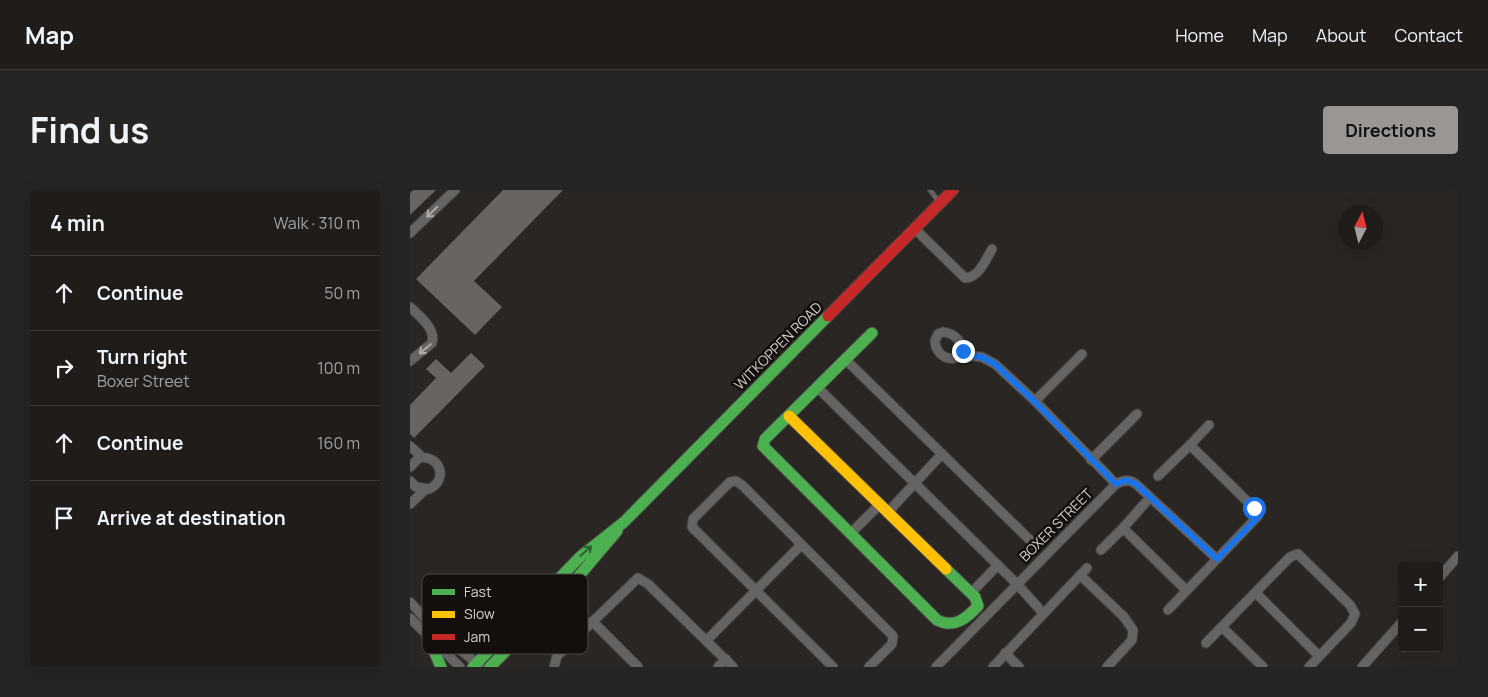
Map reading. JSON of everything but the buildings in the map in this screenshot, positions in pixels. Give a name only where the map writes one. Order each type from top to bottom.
[{"type":"main road","name":"WITKOPPEN ROAD","points":[[563,574],[581,556],[624,522],[953,190]]},
{"type":"main road","points":[[790,416],[883,509],[972,593],[978,603],[970,614],[960,622],[952,624],[940,623],[764,446],[765,439],[872,333]]},
{"type":"main road","name":"WITKOPPEN ROAD","points":[[581,574],[604,550],[624,522]]},
{"type":"main road","points":[[435,654],[441,667]]},
{"type":"main road","name":"WITKOPPEN ROAD","points":[[476,666],[486,654]]},
{"type":"main road","name":"WITKOPPEN ROAD","points":[[490,667],[503,654]]},
{"type":"street","points":[[410,233],[455,190]]},
{"type":"street","points":[[914,229],[965,278],[971,278],[976,275],[992,249]]},
{"type":"street","points":[[410,307],[431,330],[433,338],[432,342],[410,361]]},
{"type":"street","points":[[1035,402],[1082,354]]},
{"type":"street","points":[[962,355],[989,360],[1035,402],[1116,484],[1126,480],[1136,484],[1217,559]]},
{"type":"street","points":[[846,360],[1034,544]]},
{"type":"street","points":[[818,388],[998,565],[1043,613]]},
{"type":"street","points":[[1091,460],[1137,414]]},
{"type":"street","points":[[1158,476],[1209,425]]},
{"type":"street","points":[[1168,610],[1254,522],[1257,513],[1190,445]]},
{"type":"street","points":[[410,446],[422,458],[434,461],[440,470],[437,484],[425,490],[410,504]]},
{"type":"street","points":[[851,533],[915,483],[942,454]]},
{"type":"street","points":[[410,466],[422,458]]},
{"type":"street","points":[[833,667],[694,529],[692,523],[694,517],[728,483],[734,481],[742,486],[892,636],[892,644],[869,667]]},
{"type":"street","points":[[410,482],[425,490]]},
{"type":"street","name":"BOXER STREET","points":[[936,667],[1116,484]]},
{"type":"street","points":[[1101,550],[1146,502]]},
{"type":"street","points":[[1123,528],[1186,590]]},
{"type":"street","points":[[706,641],[801,544]]},
{"type":"street","points":[[1206,642],[1296,553],[1301,555],[1350,605],[1355,614],[1351,623],[1314,663],[1256,593]]},
{"type":"street","points":[[1443,573],[1458,556]]},
{"type":"street","points":[[972,593],[998,565]]},
{"type":"street","points":[[993,667],[1087,568]]},
{"type":"street","points":[[1080,575],[1132,627],[1132,640],[1107,667]]},
{"type":"street","points":[[588,627],[638,578],[648,584],[733,667]]},
{"type":"street","points":[[410,602],[422,615]]},
{"type":"street","points":[[410,618],[422,631]]},
{"type":"street","points":[[593,622],[638,667]]},
{"type":"street","points":[[1362,667],[1398,626]]},
{"type":"street","points":[[1222,627],[1263,667]]},
{"type":"street","points":[[1005,653],[1019,667]]},
{"type":"street","points":[[446,654],[460,667]]},
{"type":"street","points":[[463,654],[476,666]]},
{"type":"street","points":[[554,667],[559,654]]},
{"type":"street","points":[[718,667],[726,660]]},
{"type":"lane","points":[[930,190],[940,203]]},
{"type":"traffic: fast","points":[[563,574],[581,556],[624,522],[828,316]]},
{"type":"traffic: fast","points":[[872,333],[765,439],[763,446],[937,620],[955,623],[965,618],[978,606],[975,597],[946,569]]},
{"type":"traffic: fast","points":[[580,574],[617,531]]},
{"type":"traffic: fast","points":[[435,654],[441,667]]},
{"type":"traffic: fast","points":[[473,667],[486,654]]},
{"type":"traffic: fast","points":[[490,667],[503,654]]},
{"type":"traffic: slow","points":[[789,416],[946,569]]},
{"type":"traffic: jam","points":[[828,316],[953,190]]},
{"type":"route","points":[[963,351],[962,355],[982,357],[995,364],[1116,484],[1131,480],[1217,559],[1257,518],[1258,516],[1254,508]]}]
